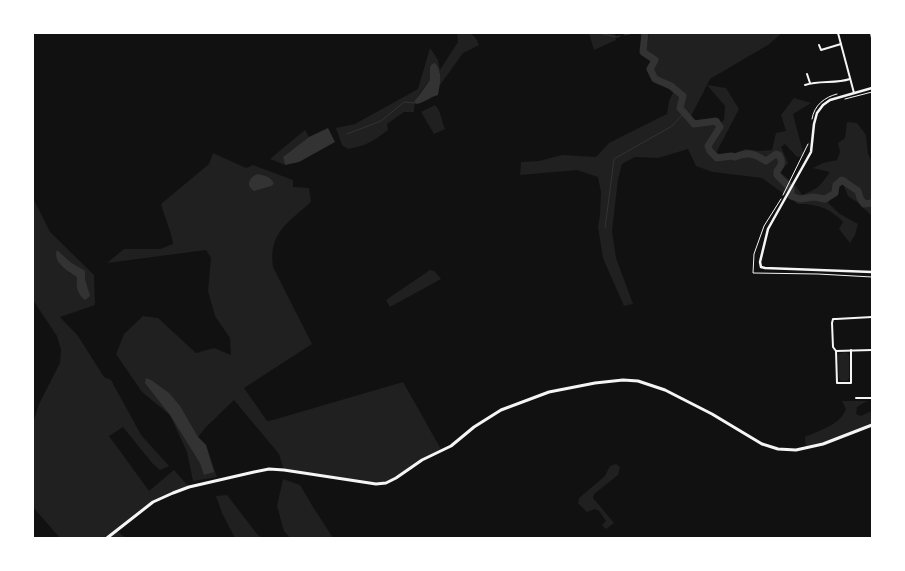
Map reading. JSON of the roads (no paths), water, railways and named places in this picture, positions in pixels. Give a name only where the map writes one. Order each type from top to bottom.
[{"type":"main road","points":[[107,538],[153,502],[173,493],[189,487],[269,469],[376,484],[386,483],[422,460],[451,446],[474,427],[501,410],[549,392],[595,383],[623,380],[638,381],[665,390],[712,414],[762,444],[778,449],[796,450],[823,444],[872,424]]},
{"type":"street","points":[[838,33],[854,93]]},
{"type":"street","points":[[871,33],[872,38]]},
{"type":"street","points":[[819,45],[821,50],[841,44]]},
{"type":"street","points":[[808,74],[810,83]]},
{"type":"street","points":[[805,85],[820,81],[842,82],[850,80]]},
{"type":"street","points":[[872,88],[830,100],[823,105],[817,113],[814,124],[811,152],[783,198],[768,229],[763,244],[760,262],[761,267],[872,272]]},
{"type":"street","points":[[851,350],[851,383],[837,384],[836,351],[833,347],[833,320],[872,318]]},
{"type":"street","points":[[836,351],[872,350]]},
{"type":"street","points":[[856,398],[872,398]]},
{"type":"waterway","points":[[599,33],[616,37],[620,36]]},
{"type":"waterway","points":[[624,35],[634,33]]},
{"type":"waterway","points":[[645,33],[643,52],[655,60],[650,69],[655,79],[671,86],[683,96],[680,108],[694,124],[716,121],[720,127],[708,146],[710,151],[717,158],[731,156],[735,157],[749,154],[766,161],[776,154],[779,155],[781,160],[781,165],[777,171],[777,175],[791,189],[791,196],[800,199],[814,197],[825,199],[835,193],[836,185],[842,180],[858,191],[864,204],[872,203]]},
{"type":"waterway","points":[[347,134],[381,121],[404,102],[414,103]]},
{"type":"waterway","points":[[605,228],[614,159],[672,126],[684,113]]}]
